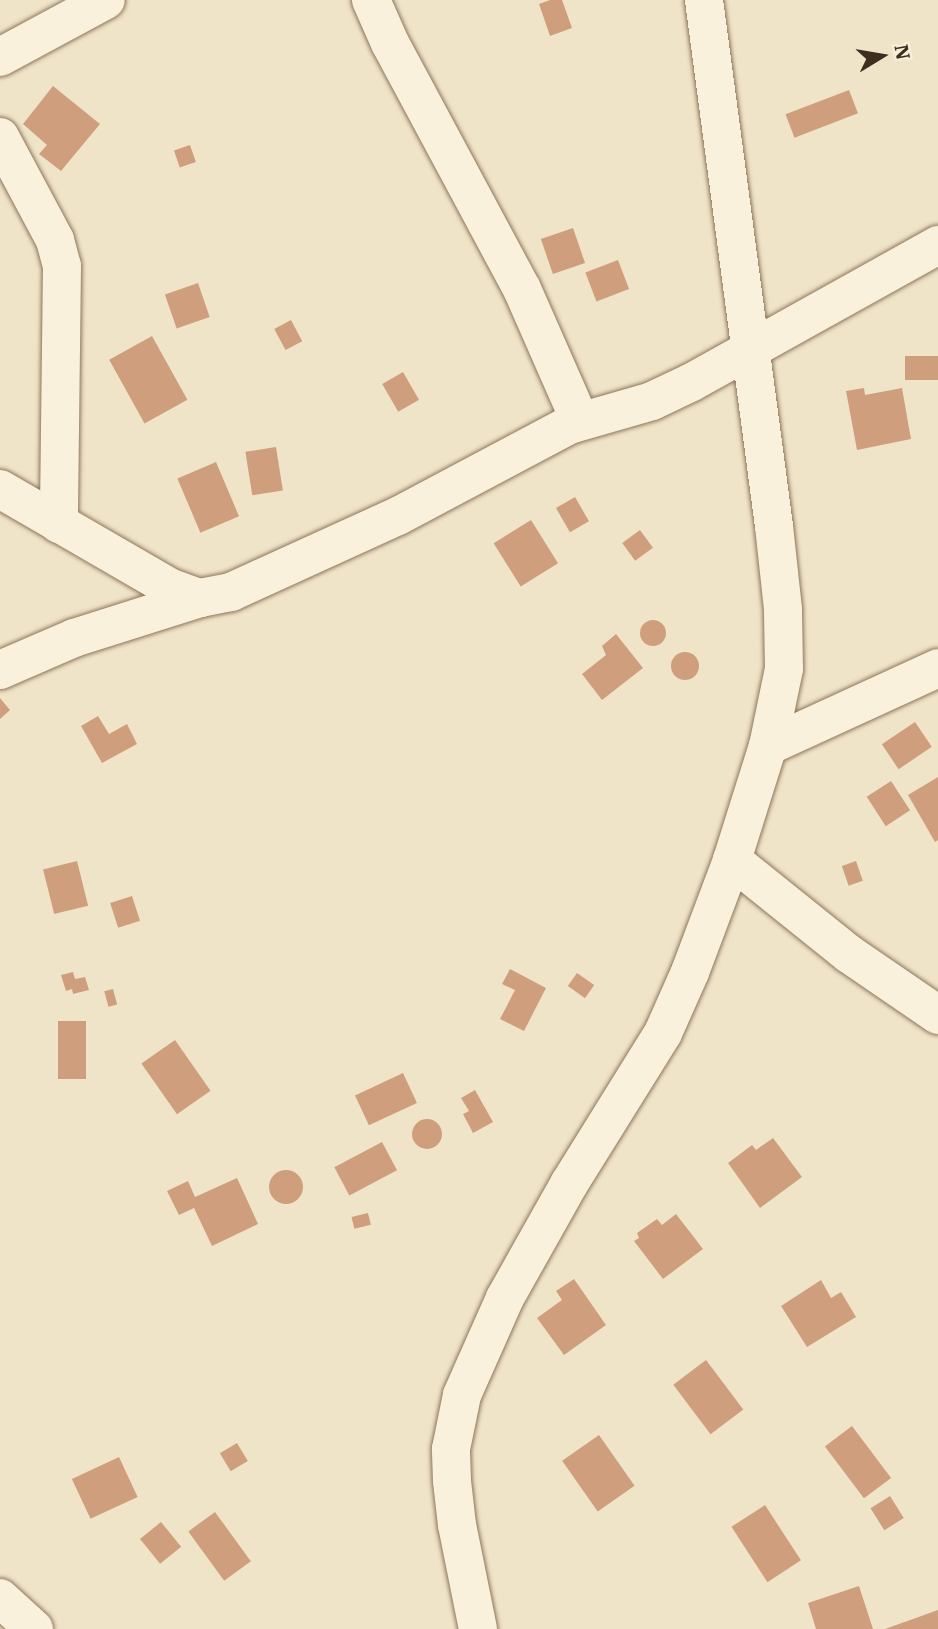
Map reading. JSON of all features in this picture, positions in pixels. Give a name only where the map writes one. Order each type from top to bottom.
[{"type":"street","points":[[0,57],[106,0]]},
{"type":"street","points":[[371,0],[390,43],[522,289],[580,421]]},
{"type":"street","points":[[478,1629],[457,1525],[452,1481],[451,1449],[462,1395],[511,1287],[569,1184],[663,1033],[690,972],[732,860],[768,747],[784,669],[783,609],[752,348],[704,0]]},
{"type":"street","points":[[0,136],[55,240],[62,266],[59,524]]},
{"type":"street","points":[[0,670],[74,638],[201,598],[231,592],[398,516],[580,421],[652,401],[938,245]]},
{"type":"street","points":[[0,489],[169,587],[201,598]]},
{"type":"street","points":[[768,747],[938,668]]},
{"type":"street","points":[[732,860],[849,954],[938,1015]]},
{"type":"street","points":[[0,1598],[34,1629]]},
{"type":"building","points":[[562,0],[572,28],[550,36],[539,4]]},
{"type":"building","points":[[53,86],[100,124],[61,171],[39,154],[47,145],[23,124]]},
{"type":"building","points":[[849,90],[858,113],[794,138],[786,114]]},
{"type":"building","points":[[190,145],[196,162],[180,168],[174,151]]},
{"type":"building","points":[[573,228],[585,263],[553,274],[541,239]]},
{"type":"building","points":[[618,260],[629,289],[596,301],[585,273]]},
{"type":"building","points":[[198,283],[210,317],[177,328],[165,294]]},
{"type":"building","points":[[291,320],[302,341],[285,350],[274,329]]},
{"type":"building","points":[[152,336],[187,400],[145,424],[109,360]]},
{"type":"building","points":[[905,356],[938,356],[938,380],[905,380]]},
{"type":"building","points":[[403,372],[419,400],[398,412],[382,384]]},
{"type":"building","points":[[864,388],[865,395],[902,388],[911,439],[857,450],[846,391]]},
{"type":"building","points":[[276,447],[283,490],[252,495],[245,452]]},
{"type":"building","points":[[216,462],[239,516],[200,533],[177,478]]},
{"type":"building","points":[[575,497],[589,521],[570,532],[556,508]]},
{"type":"building","points":[[531,520],[558,563],[521,587],[494,543]]},
{"type":"building","points":[[640,530],[653,548],[635,561],[622,543]]},
{"type":"building","points":[[653,620],[662,624],[666,633],[662,642],[653,646],[644,642],[640,633],[644,624]]},
{"type":"building","points":[[616,634],[643,668],[602,700],[582,674],[606,655],[602,646]]},
{"type":"building","points":[[685,652],[695,656],[699,666],[695,676],[685,680],[675,676],[671,666],[675,656]]},
{"type":"building","points":[[0,698],[10,710],[0,719]]},
{"type":"building","points":[[98,716],[109,734],[127,724],[137,744],[102,763],[81,726]]},
{"type":"building","points":[[915,722],[932,747],[899,769],[882,744]]},
{"type":"building","points":[[938,777],[938,840],[935,842],[908,795]]},
{"type":"building","points":[[891,781],[910,810],[886,826],[867,797]]},
{"type":"building","points":[[77,861],[88,906],[54,914],[43,869]]},
{"type":"building","points":[[856,861],[863,881],[849,886],[842,866]]},
{"type":"building","points":[[132,896],[140,921],[118,928],[110,903]]},
{"type":"building","points":[[510,969],[546,988],[524,1031],[500,1019],[515,990],[502,984]]},
{"type":"building","points":[[73,972],[75,979],[85,977],[89,990],[73,994],[72,989],[66,991],[61,975]]},
{"type":"building","points":[[577,973],[594,985],[585,998],[568,986]]},
{"type":"building","points":[[113,989],[117,1004],[108,1007],[104,991]]},
{"type":"building","points":[[58,1021],[86,1021],[86,1079],[58,1079]]},
{"type":"building","points":[[175,1040],[211,1091],[177,1114],[141,1064]]},
{"type":"building","points":[[403,1073],[417,1103],[369,1125],[355,1095]]},
{"type":"building","points":[[475,1090],[493,1122],[473,1133],[463,1114],[469,1111],[461,1098]]},
{"type":"building","points":[[427,1119],[433,1120],[441,1128],[441,1140],[433,1148],[427,1149],[421,1148],[413,1140],[412,1134],[413,1128],[421,1120]]},
{"type":"building","points":[[773,1138],[802,1177],[760,1208],[728,1163],[752,1145],[756,1150]]},
{"type":"building","points":[[382,1142],[397,1170],[349,1196],[334,1167]]},
{"type":"building","points":[[286,1170],[298,1175],[303,1187],[298,1199],[286,1204],[274,1199],[269,1187],[274,1175]]},
{"type":"building","points":[[237,1178],[258,1224],[212,1246],[194,1208],[179,1215],[167,1191],[188,1181],[195,1197]]},
{"type":"building","points":[[368,1213],[371,1225],[354,1229],[352,1217]]},
{"type":"building","points":[[676,1214],[703,1249],[663,1279],[634,1241],[639,1238],[637,1233],[657,1219],[662,1225]]},
{"type":"building","points":[[574,1279],[606,1325],[564,1355],[537,1318],[562,1300],[556,1291]]},
{"type":"building","points":[[821,1280],[831,1298],[841,1292],[856,1317],[807,1347],[781,1306]]},
{"type":"building","points":[[706,1360],[743,1410],[711,1434],[673,1385]]},
{"type":"building","points":[[852,1426],[891,1478],[864,1498],[825,1446]]},
{"type":"building","points":[[599,1435],[635,1486],[598,1512],[562,1461]]},
{"type":"building","points":[[237,1443],[248,1461],[231,1471],[220,1453]]},
{"type":"building","points":[[119,1457],[138,1497],[90,1519],[72,1479]]},
{"type":"building","points":[[890,1496],[904,1518],[884,1530],[870,1508]]},
{"type":"building","points":[[765,1505],[801,1560],[767,1582],[731,1527]]},
{"type":"building","points":[[215,1512],[251,1561],[224,1581],[188,1531]]},
{"type":"building","points":[[161,1522],[181,1547],[160,1564],[140,1539]]},
{"type":"building","points":[[859,1586],[873,1629],[816,1629],[808,1603]]},
{"type":"building","points":[[938,1610],[938,1629],[885,1629]]}]
